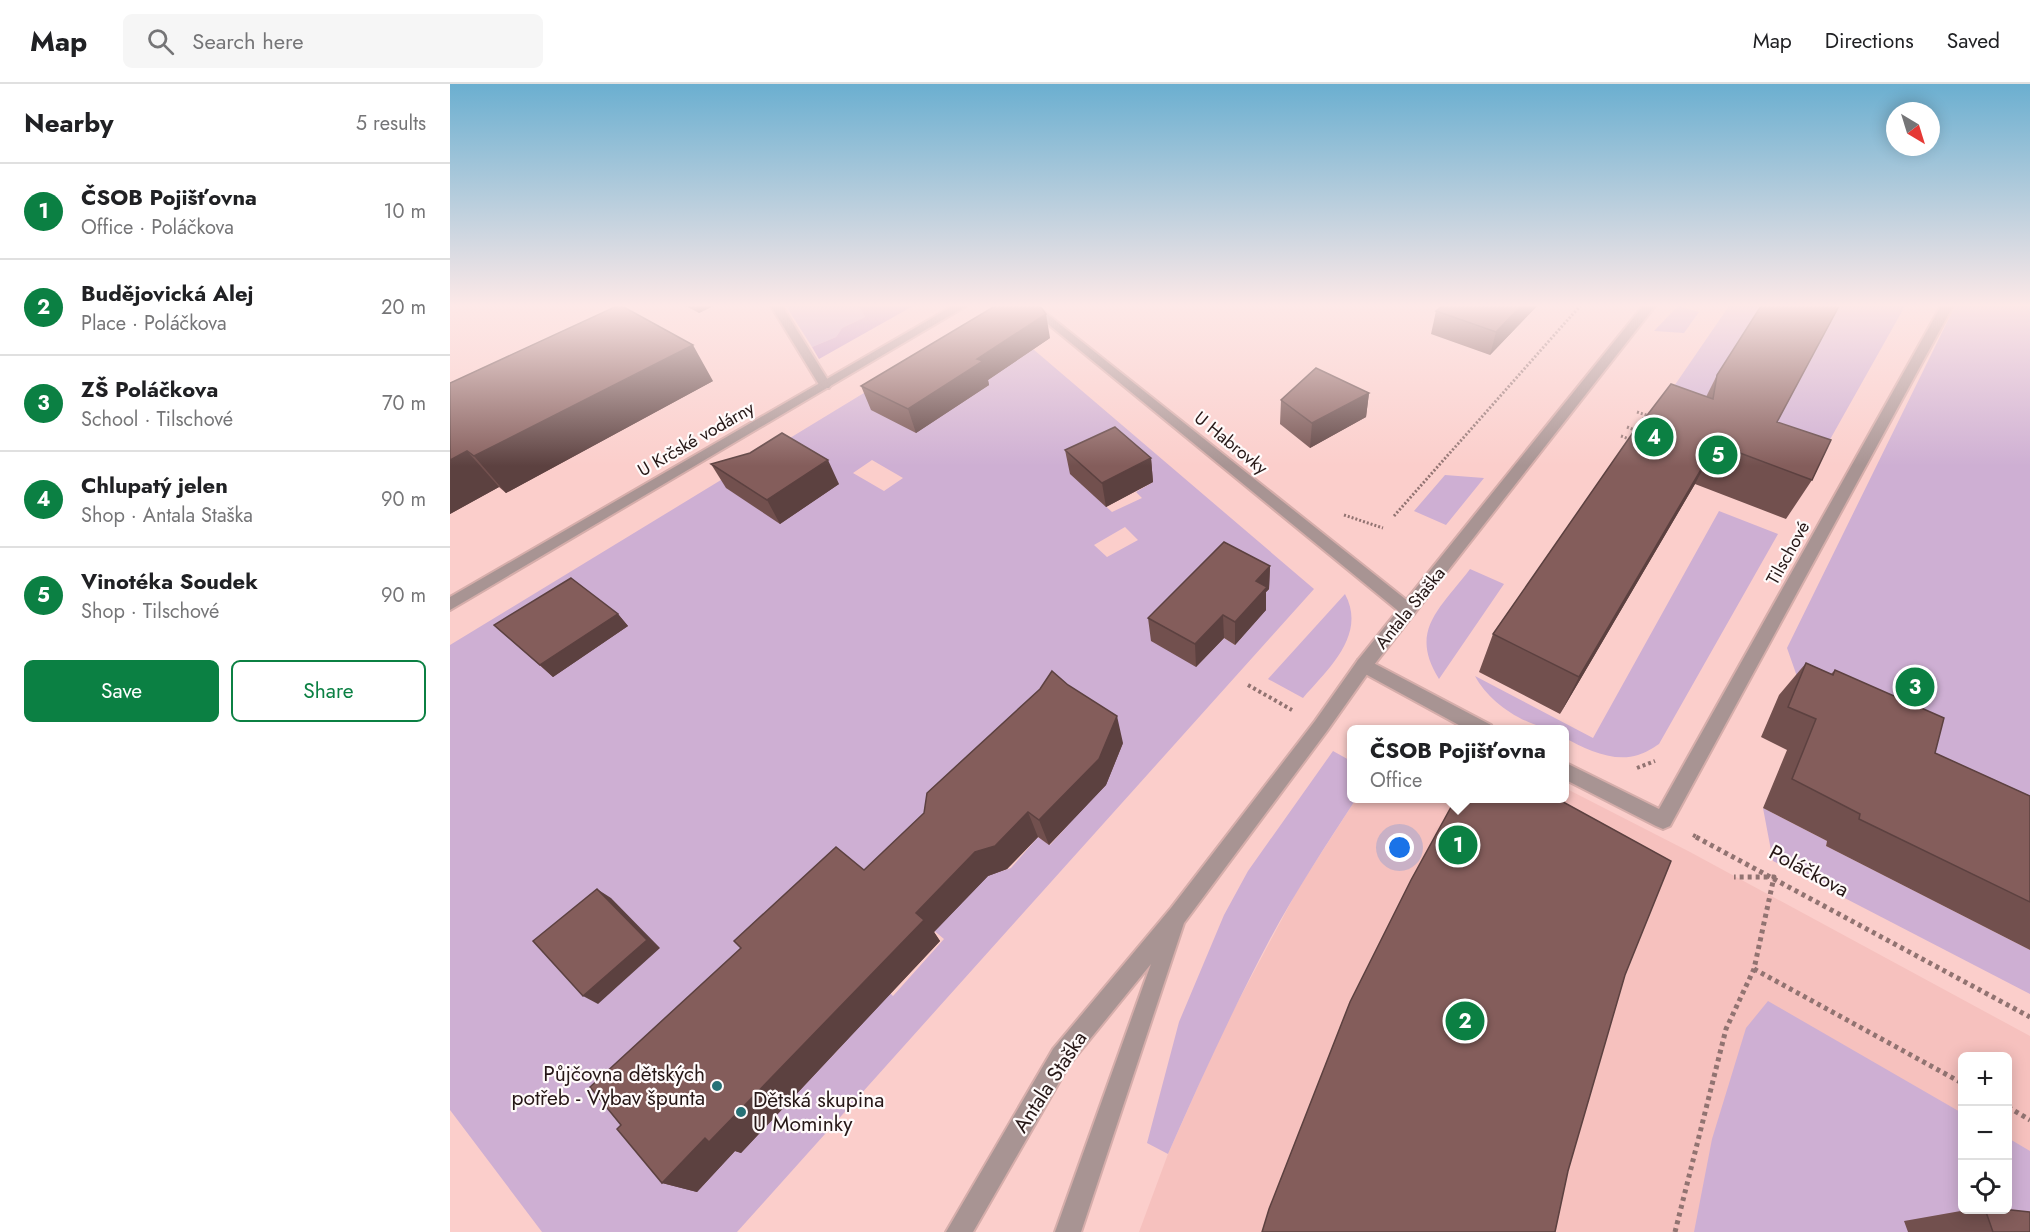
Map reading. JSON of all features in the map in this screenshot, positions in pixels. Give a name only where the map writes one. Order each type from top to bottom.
[{"type":"street","points":[[810,360],[825,385]]},
{"type":"street","name":"U Krčské vodárny","points":[[450,604],[868,360]]},
{"type":"street","name":"U Habrovky","points":[[1097,360],[1408,610]]},
{"type":"street","name":"Antala Staška","points":[[959,1232],[1061,1057],[1178,915],[1321,726],[1364,665],[1607,360]]},
{"type":"street","name":"Tilschové","points":[[1663,820],[1917,360]]},
{"type":"street","points":[[1364,665],[1477,725]]},
{"type":"street","points":[[1569,773],[1663,820]]},
{"type":"street","name":"Antala Staška","points":[[1068,1232],[1178,915]]},
{"type":"path","points":[[1394,516],[1533,360]]},
{"type":"path","points":[[1637,412],[1659,420]]},
{"type":"path","points":[[1627,427],[1645,434]]},
{"type":"path","points":[[1620,436],[1639,443]]},
{"type":"path","points":[[1248,685],[1296,712]]},
{"type":"path","name":"Poláčkova","points":[[1663,820],[1774,877],[2030,1017]]},
{"type":"path","points":[[1675,1232],[1725,1029],[1754,969],[1774,877],[1734,877]]},
{"type":"path","points":[[1754,969],[1958,1081]]},
{"type":"path","points":[[2012,1110],[2030,1120]]},
{"type":"shaded area","points":[[919,360],[1045,360],[1314,589],[737,1232],[542,1232],[450,1110],[450,645]],"holes":[[[872,460],[903,478],[884,491],[853,473]],[[1071,474],[1153,482],[1136,492],[1142,498],[1112,512]],[[1125,527],[1138,540],[1107,557],[1094,545]],[[1255,604],[1235,645],[1224,638],[1196,667]],[[1121,745],[1119,753],[1057,816],[1069,824],[1050,845],[1038,837],[1011,868],[1002,871]],[[858,867],[944,939],[893,996],[887,990],[838,1050],[737,1149]]]},
{"type":"shaded area","points":[[1692,360],[1875,360],[1814,468],[1657,411]]},
{"type":"shaded area","points":[[1929,360],[2030,360],[2030,844],[1806,702],[1787,648]]},
{"type":"shaded area","points":[[1445,475],[1484,478],[1446,525],[1414,511]]},
{"type":"shaded area","points":[[1719,511],[1778,534],[1659,744],[1643,753],[1629,757],[1600,754],[1569,740],[1569,725],[1593,738]]},
{"type":"shaded area","points":[[1470,569],[1504,584],[1439,679],[1430,662],[1427,647],[1428,633],[1439,608]]},
{"type":"shaded area","points":[[1345,594],[1351,609],[1348,637],[1333,663],[1303,698],[1268,679]]},
{"type":"shaded area","points":[[1475,676],[1568,725],[1536,725],[1526,721],[1501,706],[1482,687]]},
{"type":"shaded area","points":[[1333,751],[1347,759],[1347,803],[1353,803],[1270,939],[1217,1045],[1168,1154],[1147,1143],[1179,1022],[1224,915],[1248,871]]},
{"type":"shaded area","points":[[1569,790],[1690,852],[2030,1036],[2030,1232],[1139,1232],[1168,1154],[1224,1028],[1298,889],[1353,803],[1569,803]]},
{"type":"shaded area","points":[[1763,808],[1827,841],[1826,846],[2030,950],[2030,994],[1773,861]]},
{"type":"shaded area","points":[[1768,1001],[1958,1111],[1958,1214],[2012,1214],[2012,1140],[2030,1151],[2030,1232],[1694,1232],[1712,1139],[1746,1028]]},
{"type":"building","points":[[501,360],[664,360],[474,456],[467,451],[450,460],[450,383]]},
{"type":"building","points":[[905,360],[983,361],[908,409],[861,386]]},
{"type":"building","points":[[1727,360],[1810,360],[1777,422],[1831,440],[1812,480],[1716,444],[1579,677],[1493,634],[1643,418],[1671,384],[1713,399],[1717,375]]},
{"type":"building","points":[[1316,368],[1369,393],[1312,423],[1281,400]]},
{"type":"building","points":[[1115,427],[1151,458],[1102,483],[1065,450]]},
{"type":"building","points":[[782,433],[828,460],[767,500],[711,464],[750,453]]},
{"type":"building","points":[[1224,542],[1270,566],[1256,581],[1267,587],[1235,622],[1223,615],[1195,644],[1148,618]]},
{"type":"building","points":[[571,578],[618,614],[540,665],[494,625]]},
{"type":"building","points":[[1806,663],[1833,675],[1835,670],[1944,718],[1935,753],[2030,796],[2030,902],[1859,819],[1860,814],[1792,779],[1816,719],[1788,707]]},
{"type":"building","points":[[1052,671],[1068,685],[1117,716],[1099,759],[1039,820],[1028,812],[995,846],[975,852],[916,913],[924,920],[709,1142],[705,1138],[662,1183],[617,1129],[621,1125],[590,1087],[741,948],[734,941],[836,847],[864,870],[924,813],[927,793],[1040,689]]},
{"type":"building","points":[[1453,803],[1565,803],[1671,861],[1625,975],[1568,1171],[1555,1232],[1262,1232],[1350,1002],[1411,880]]},
{"type":"building","points":[[597,889],[647,940],[583,996],[533,941]]},
{"type":"building","points":[[2012,1210],[2030,1212],[2030,1232],[1993,1232],[1987,1214],[2012,1214]]},
{"type":"place","name":"Chlupatý jelen","points":[[1654,437]]},
{"type":"place","name":"Vinotéka Soudek","points":[[1718,455]]},
{"type":"place","name":"ZŠ Poláčkova","points":[[1915,687]]},
{"type":"place","name":"ČSOB Pojišťovna","points":[[1458,845]]},
{"type":"place","name":"Budějovická Alej","points":[[1465,1021]]},
{"type":"place","name":"Půjčovna dětských potřeb - Vybav špunta","points":[[717,1086]]},
{"type":"place","name":"Dětská skupina U Mominky","points":[[741,1112]]}]
